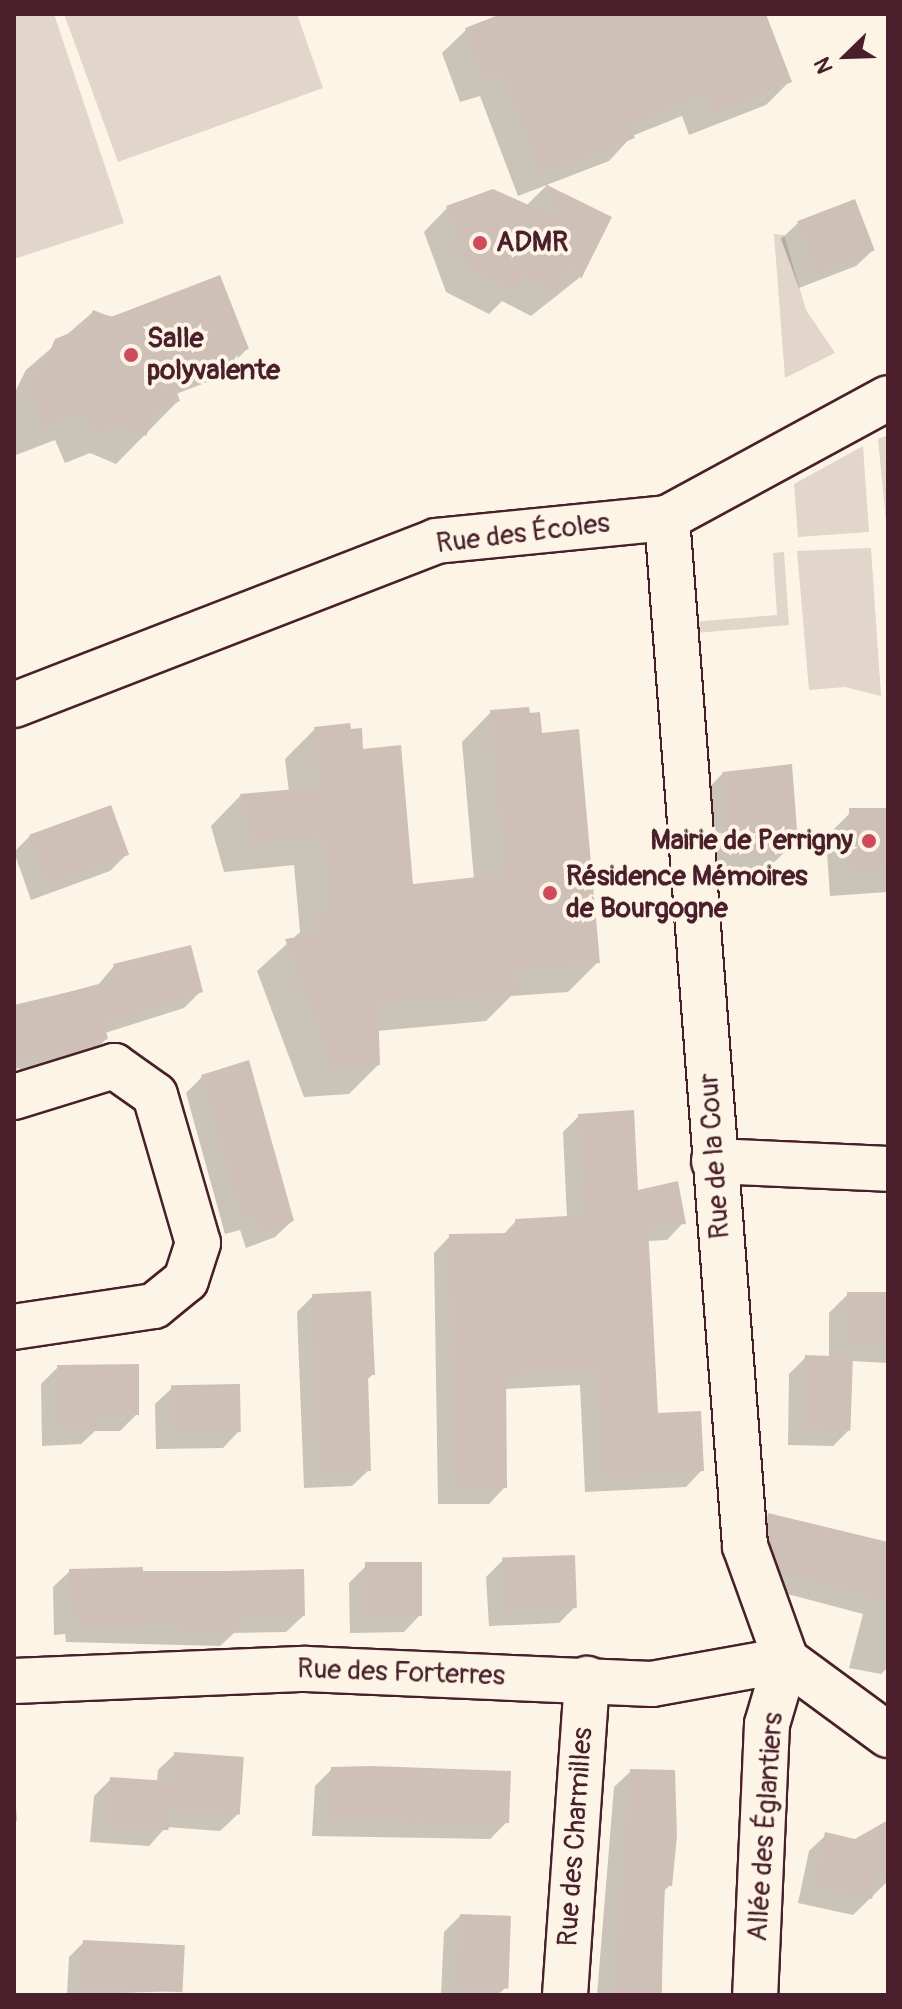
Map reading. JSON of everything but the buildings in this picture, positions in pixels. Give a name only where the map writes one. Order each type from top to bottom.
[{"type":"street","name":"Rue des Écoles","points":[[14,705],[436,541],[667,518],[888,398]]},
{"type":"street","name":"Rue de la Cour","points":[[667,518],[745,1546],[786,1660]]},
{"type":"street","points":[[14,1097],[114,1066],[155,1095],[198,1243],[186,1280],[154,1306],[14,1327]]},
{"type":"street","points":[[714,1161],[888,1169]]},
{"type":"street","points":[[786,1660],[888,1735]]},
{"type":"street","name":"Rue des Forterres","points":[[14,1681],[306,1669],[652,1684],[786,1660]]},
{"type":"street","name":"Allée des Églantiers","points":[[755,1995],[767,1724],[786,1660]]},
{"type":"street","name":"Rue des Charmilles","points":[[565,1995],[587,1679]]},
{"type":"shaded area","points":[[14,14],[54,14],[124,223],[14,259]]},
{"type":"shaded area","points":[[64,14],[297,14],[323,88],[118,162]]},
{"type":"shaded area","points":[[774,234],[784,235],[806,310],[835,353],[785,378]]},
{"type":"shaded area","points":[[888,435],[888,531],[887,531],[878,439]]},
{"type":"shaded area","points":[[863,446],[869,532],[798,537],[794,484]]},
{"type":"shaded area","points":[[871,548],[881,696],[845,687],[809,690],[797,551]]},
{"type":"shaded area","points":[[784,552],[789,625],[696,633],[694,622],[777,615],[773,553]]},
{"type":"place","name":"ADMR","points":[[480,243]]},
{"type":"place","name":"Salle polyvalente","points":[[131,355]]},
{"type":"place","name":"Mairie de Perrigny","points":[[869,841]]},
{"type":"place","name":"Résidence Mémoires de Bourgogne","points":[[550,893]]}]
